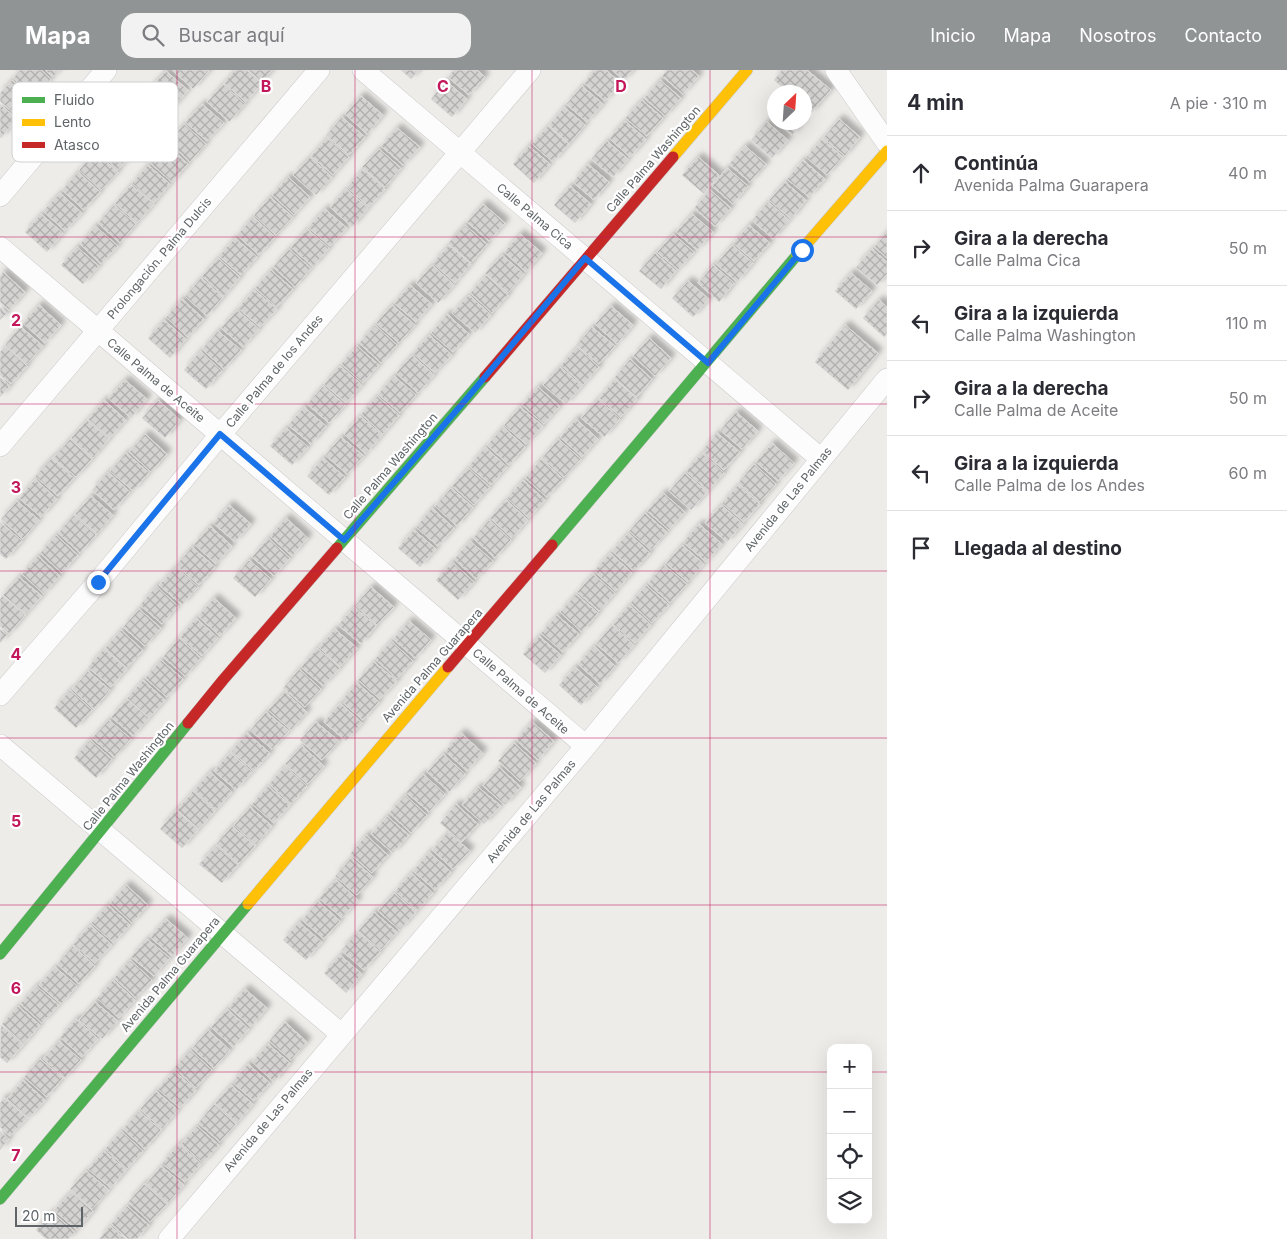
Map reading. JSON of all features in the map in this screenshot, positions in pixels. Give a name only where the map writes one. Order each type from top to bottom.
[{"type":"street","points":[[96,82],[106,70]]},
{"type":"street","name":"Prolongación. Palma Dulcis","points":[[0,446],[319,70]]},
{"type":"street","name":"Calle Palma Cica","points":[[363,70],[821,459]]},
{"type":"street","name":"Calle Palma de los Andes","points":[[0,695],[98,582],[220,434],[530,70]]},
{"type":"street","name":"Calle Palma Washington","points":[[0,954],[223,680],[463,403],[747,70]]},
{"type":"street","points":[[836,70],[887,143]]},
{"type":"street","name":"Avenida Palma Guarapera","points":[[0,1198],[887,151]]},
{"type":"street","points":[[0,196],[29,162]]},
{"type":"street","name":"Calle Palma de Aceite","points":[[0,247],[586,746]]},
{"type":"street","name":"Avenida de Las Palmas","points":[[169,1239],[586,746],[887,379]]},
{"type":"street","points":[[0,745],[341,1034]]},
{"type":"building","points":[[20,70],[41,70],[51,79],[48,82],[18,82],[13,78]]},
{"type":"building","points":[[45,70],[59,70],[53,77]]},
{"type":"building","points":[[172,70],[208,70],[209,71],[193,89]]},
{"type":"building","points":[[235,70],[247,70],[262,84],[246,102],[224,83]]},
{"type":"building","points":[[248,70],[272,70],[262,82]]},
{"type":"building","points":[[401,70],[419,70],[411,79]]},
{"type":"building","points":[[454,70],[477,70],[485,77],[469,95],[448,77]]},
{"type":"building","points":[[595,70],[606,70],[621,83],[605,101],[584,83]]},
{"type":"building","points":[[612,70],[633,70],[624,80]]},
{"type":"building","points":[[667,70],[692,70],[699,76],[683,94],[662,76]]},
{"type":"building","points":[[782,70],[807,70],[831,90],[812,112],[812,85],[780,85],[774,80]]},
{"type":"building","points":[[166,71],[188,90],[178,102],[178,82],[156,82]]},
{"type":"building","points":[[12,80],[14,82],[12,82],[12,112],[0,101],[0,93]]},
{"type":"building","points":[[660,80],[681,98],[665,116],[644,98]]},
{"type":"building","points":[[446,81],[467,99],[452,117],[431,99]]},
{"type":"building","points":[[223,84],[245,104],[229,122],[207,102]]},
{"type":"building","points":[[582,86],[603,104],[587,122],[566,104]]},
{"type":"building","points":[[361,96],[383,115],[367,134],[345,114]]},
{"type":"building","points":[[642,100],[663,118],[647,136],[625,118]]},
{"type":"building","points":[[0,104],[12,115],[12,125],[0,137]]},
{"type":"building","points":[[202,104],[224,123],[207,141],[185,122]]},
{"type":"building","points":[[564,107],[585,125],[569,144],[549,125]]},
{"type":"building","points":[[342,117],[365,137],[349,155],[326,135]]},
{"type":"building","points":[[839,119],[860,137],[845,156],[823,138]]},
{"type":"building","points":[[625,121],[646,139],[630,157],[609,138]]},
{"type":"building","points":[[767,122],[767,130],[776,130],[788,140],[772,158],[751,140]]},
{"type":"building","points":[[184,124],[206,144],[190,162],[178,151],[178,131]]},
{"type":"building","points":[[548,126],[569,144],[553,162],[532,144]]},
{"type":"building","points":[[397,128],[420,147],[403,165],[381,146]]},
{"type":"building","points":[[786,130],[796,130],[792,135]]},
{"type":"building","points":[[327,138],[349,157],[333,175],[311,156]]},
{"type":"building","points":[[822,139],[843,157],[827,175],[806,157]]},
{"type":"building","points":[[607,141],[628,159],[613,177],[591,159]]},
{"type":"building","points":[[529,146],[550,164],[534,183],[513,164]]},
{"type":"building","points":[[745,146],[766,164],[750,182],[729,164]]},
{"type":"building","points":[[379,149],[401,168],[385,187],[362,167]]},
{"type":"building","points":[[178,155],[188,164],[172,182],[150,163],[178,162]]},
{"type":"building","points":[[310,157],[332,177],[316,195],[293,175]]},
{"type":"building","points":[[698,157],[719,175],[704,194],[682,175]]},
{"type":"building","points":[[803,160],[825,179],[809,197],[787,179]]},
{"type":"building","points":[[86,162],[106,162],[118,172],[101,190],[79,170]]},
{"type":"building","points":[[109,162],[125,162],[118,170]]},
{"type":"building","points":[[588,164],[609,182],[594,200],[573,182]]},
{"type":"building","points":[[148,165],[170,184],[154,203],[132,183]]},
{"type":"building","points":[[727,168],[748,186],[733,204],[712,186]]},
{"type":"building","points":[[363,169],[385,189],[369,207],[347,187]]},
{"type":"building","points":[[78,172],[100,192],[84,210],[62,190]]},
{"type":"building","points":[[288,177],[310,197],[294,215],[272,195]]},
{"type":"building","points":[[785,182],[806,200],[791,219],[769,200]]},
{"type":"building","points":[[131,185],[154,204],[137,223],[115,203]]},
{"type":"building","points":[[570,186],[591,204],[575,223],[554,205]]},
{"type":"building","points":[[346,189],[368,208],[352,227],[330,207]]},
{"type":"building","points":[[710,190],[731,208],[715,226],[694,208]]},
{"type":"building","points":[[60,193],[82,213],[65,231],[43,211]]},
{"type":"building","points":[[270,197],[293,217],[276,235],[254,215]]},
{"type":"building","points":[[768,202],[789,220],[773,239],[752,220]]},
{"type":"building","points":[[483,204],[505,223],[489,241],[467,222]]},
{"type":"building","points":[[114,205],[136,224],[120,243],[98,223]]},
{"type":"building","points":[[325,209],[347,228],[330,246],[308,227]]},
{"type":"building","points":[[41,214],[63,233],[47,252],[25,232]]},
{"type":"building","points":[[692,214],[713,232],[697,250],[676,232]]},
{"type":"building","points":[[253,217],[275,237],[259,255],[237,235]]},
{"type":"building","points":[[465,225],[487,244],[471,263],[448,243]]},
{"type":"building","points":[[749,225],[770,243],[754,261],[733,243]]},
{"type":"building","points":[[95,226],[118,246],[101,264],[80,244]]},
{"type":"building","points":[[307,229],[329,248],[313,267],[291,247]]},
{"type":"building","points":[[887,232],[887,258],[874,247]]},
{"type":"building","points":[[520,234],[542,253],[526,272],[504,252]]},
{"type":"building","points":[[673,234],[694,252],[678,270],[657,252]]},
{"type":"building","points":[[235,238],[257,257],[241,275],[219,256]]},
{"type":"building","points":[[449,245],[471,264],[455,283],[433,263]]},
{"type":"building","points":[[732,245],[753,263],[737,282],[716,264]]},
{"type":"building","points":[[77,247],[99,266],[83,284],[61,265]]},
{"type":"building","points":[[289,249],[311,268],[295,287],[273,267]]},
{"type":"building","points":[[872,249],[887,262],[887,274],[877,285],[856,267]]},
{"type":"building","points":[[655,253],[676,271],[661,289],[639,271]]},
{"type":"building","points":[[502,255],[524,274],[508,293],[485,273]]},
{"type":"building","points":[[218,258],[240,277],[224,296],[202,276]]},
{"type":"building","points":[[432,265],[454,285],[438,303],[416,283]]},
{"type":"building","points":[[713,265],[734,283],[719,302],[698,283]]},
{"type":"building","points":[[271,270],[293,289],[277,307],[255,288]]},
{"type":"building","points":[[3,272],[25,292],[9,310],[0,302],[0,276]]},
{"type":"building","points":[[851,273],[872,291],[856,309],[835,291]]},
{"type":"building","points":[[486,275],[508,295],[492,313],[470,293]]},
{"type":"building","points":[[201,278],[223,297],[207,316],[185,296]]},
{"type":"building","points":[[688,281],[709,299],[693,317],[672,298]]},
{"type":"building","points":[[410,285],[432,304],[416,322],[394,303]]},
{"type":"building","points":[[254,290],[277,309],[260,327],[238,308]]},
{"type":"building","points":[[469,295],[491,315],[475,333],[452,313]]},
{"type":"building","points":[[182,299],[204,319],[188,337],[166,317]]},
{"type":"building","points":[[879,300],[887,307],[887,333],[884,337],[863,318]]},
{"type":"building","points":[[39,305],[61,325],[45,343],[23,323]]},
{"type":"building","points":[[392,305],[415,325],[399,343],[376,323]]},
{"type":"building","points":[[611,306],[633,325],[617,344],[595,324]]},
{"type":"building","points":[[0,307],[7,313],[0,320]]},
{"type":"building","points":[[237,310],[259,329],[243,347],[221,328]]},
{"type":"building","points":[[447,314],[469,334],[453,352],[431,333]]},
{"type":"building","points":[[164,320],[186,339],[170,358],[148,338]]},
{"type":"building","points":[[375,325],[397,345],[381,363],[359,343]]},
{"type":"building","points":[[845,325],[878,353],[848,390],[815,362]]},
{"type":"building","points":[[20,326],[43,346],[27,364],[5,345]]},
{"type":"building","points":[[592,327],[615,346],[599,364],[576,345]]},
{"type":"building","points":[[218,331],[241,350],[224,369],[202,349]]},
{"type":"building","points":[[429,335],[452,355],[435,373],[413,353]]},
{"type":"building","points":[[649,338],[671,358],[655,376],[633,356]]},
{"type":"building","points":[[5,346],[27,366],[11,384],[0,375],[0,352]]},
{"type":"building","points":[[357,346],[379,365],[363,383],[341,364]]},
{"type":"building","points":[[577,347],[599,367],[583,385],[561,365]]},
{"type":"building","points":[[200,351],[222,371],[206,389],[184,370]]},
{"type":"building","points":[[412,355],[434,375],[418,393],[396,373]]},
{"type":"building","points":[[630,359],[652,379],[637,397],[614,378]]},
{"type":"building","points":[[340,366],[362,385],[346,403],[324,384]]},
{"type":"building","points":[[560,367],[582,386],[566,404],[543,385]]},
{"type":"building","points":[[394,376],[416,395],[400,413],[378,394]]},
{"type":"building","points":[[0,377],[10,386],[0,397]]},
{"type":"building","points":[[615,379],[637,399],[621,417],[599,398]]},
{"type":"building","points":[[125,380],[147,399],[131,418],[108,398]]},
{"type":"building","points":[[323,386],[345,405],[329,423],[307,404]]},
{"type":"building","points":[[538,387],[560,406],[544,424],[522,405]]},
{"type":"building","points":[[377,396],[399,415],[383,434],[361,414]]},
{"type":"building","points":[[598,399],[620,419],[604,437],[581,418]]},
{"type":"building","points":[[104,400],[126,420],[110,438],[88,419]]},
{"type":"building","points":[[158,400],[180,420],[165,438],[142,418]]},
{"type":"building","points":[[304,407],[326,426],[311,444],[288,425]]},
{"type":"building","points":[[520,407],[543,426],[526,444],[504,425]]},
{"type":"building","points":[[736,412],[758,431],[742,449],[720,430]]},
{"type":"building","points":[[360,416],[382,435],[366,454],[344,434]]},
{"type":"building","points":[[576,419],[598,439],[582,457],[560,437]]},
{"type":"building","points":[[87,420],[109,439],[93,458],[71,438]]},
{"type":"building","points":[[503,427],[525,447],[509,465],[487,445]]},
{"type":"building","points":[[286,428],[308,447],[292,465],[270,446]]},
{"type":"building","points":[[717,433],[740,452],[724,470],[702,451]]},
{"type":"building","points":[[145,434],[167,454],[151,472],[129,452]]},
{"type":"building","points":[[341,437],[364,456],[347,474],[325,455]]},
{"type":"building","points":[[70,439],[92,459],[76,477],[53,458]]},
{"type":"building","points":[[558,439],[581,459],[564,477],[542,458]]},
{"type":"building","points":[[772,443],[794,463],[778,481],[756,462]]},
{"type":"building","points":[[485,447],[507,467],[491,485],[469,466]]},
{"type":"building","points":[[126,453],[149,473],[133,491],[110,471]]},
{"type":"building","points":[[702,453],[724,473],[708,491],[686,471]]},
{"type":"building","points":[[52,458],[74,478],[58,496],[35,476]]},
{"type":"building","points":[[323,458],[345,477],[329,495],[307,476]]},
{"type":"building","points":[[541,459],[563,479],[547,497],[525,478]]},
{"type":"building","points":[[754,464],[776,484],[760,502],[738,483]]},
{"type":"building","points":[[468,468],[490,487],[474,505],[452,486]]},
{"type":"building","points":[[108,472],[130,492],[114,510],[92,490]]},
{"type":"building","points":[[685,473],[707,492],[691,510],[669,491]]},
{"type":"building","points":[[35,479],[57,499],[41,517],[19,498]]},
{"type":"building","points":[[523,480],[545,500],[529,518],[507,498]]},
{"type":"building","points":[[738,485],[760,504],[744,522],[722,503]]},
{"type":"building","points":[[451,488],[473,507],[457,526],[435,506]]},
{"type":"building","points":[[663,493],[685,512],[669,530],[647,511]]},
{"type":"building","points":[[91,496],[113,515],[97,534],[75,514]]},
{"type":"building","points":[[506,500],[528,520],[512,538],[490,518]]},
{"type":"building","points":[[17,501],[39,520],[23,539],[1,519]]},
{"type":"building","points":[[229,505],[251,524],[235,542],[213,523]]},
{"type":"building","points":[[721,505],[743,524],[727,542],[705,523]]},
{"type":"building","points":[[432,508],[454,528],[438,546],[416,527]]},
{"type":"building","points":[[645,513],[667,532],[651,550],[629,531]]},
{"type":"building","points":[[74,515],[96,535],[80,553],[58,533]]},
{"type":"building","points":[[286,518],[308,538],[292,556],[270,536]]},
{"type":"building","points":[[489,520],[511,540],[495,558],[473,538]]},
{"type":"building","points":[[0,522],[22,541],[6,559],[0,554]]},
{"type":"building","points":[[699,524],[722,544],[706,562],[683,542]]},
{"type":"building","points":[[210,526],[232,546],[216,564],[194,544]]},
{"type":"building","points":[[414,530],[436,549],[420,567],[398,548]]},
{"type":"building","points":[[628,533],[650,553],[634,571],[612,551]]},
{"type":"building","points":[[56,535],[78,555],[62,573],[40,553]]},
{"type":"building","points":[[268,538],[290,558],[274,576],[252,557]]},
{"type":"building","points":[[470,541],[493,561],[476,579],[454,559]]},
{"type":"building","points":[[682,545],[704,564],[688,582],[666,563]]},
{"type":"building","points":[[192,547],[215,567],[199,585],[176,565]]},
{"type":"building","points":[[610,553],[632,573],[616,591],[594,571]]},
{"type":"building","points":[[38,556],[60,576],[44,594],[22,574]]},
{"type":"building","points":[[249,560],[271,579],[255,597],[233,578]]},
{"type":"building","points":[[452,562],[474,582],[458,600],[436,580]]},
{"type":"building","points":[[664,565],[687,584],[670,603],[648,583]]},
{"type":"building","points":[[176,567],[198,587],[182,605],[159,585]]},
{"type":"building","points":[[593,574],[615,593],[599,611],[577,592]]},
{"type":"building","points":[[19,577],[42,596],[26,614],[3,595]]},
{"type":"building","points":[[646,585],[669,605],[652,623],[630,603]]},
{"type":"building","points":[[156,586],[178,606],[162,624],[140,605]]},
{"type":"building","points":[[371,587],[394,607],[377,625],[355,605]]},
{"type":"building","points":[[576,594],[598,613],[582,632],[560,612]]},
{"type":"building","points":[[3,596],[25,615],[9,634],[0,626],[0,599]]},
{"type":"building","points":[[214,598],[236,618],[220,636],[198,616]]},
{"type":"building","points":[[629,605],[651,625],[635,643],[613,624]]},
{"type":"building","points":[[354,607],[376,626],[361,644],[338,625]]},
{"type":"building","points":[[139,609],[161,628],[145,646],[123,627]]},
{"type":"building","points":[[557,615],[579,634],[563,652],[541,633]]},
{"type":"building","points":[[196,618],[218,638],[202,656],[180,637]]},
{"type":"building","points":[[409,621],[431,640],[415,658],[393,639]]},
{"type":"building","points":[[612,625],[634,645],[618,663],[596,644]]},
{"type":"building","points":[[0,629],[7,635],[0,643]]},
{"type":"building","points":[[335,629],[357,648],[340,667],[319,647]]},
{"type":"building","points":[[121,630],[143,650],[127,668],[105,648]]},
{"type":"building","points":[[539,636],[561,655],[545,673],[523,654]]},
{"type":"building","points":[[179,638],[201,658],[185,676],[163,657]]},
{"type":"building","points":[[391,641],[413,661],[397,679],[375,659]]},
{"type":"building","points":[[594,646],[615,666],[600,684],[578,664]]},
{"type":"building","points":[[317,648],[340,668],[323,686],[301,667]]},
{"type":"building","points":[[104,649],[127,669],[111,687],[88,667]]},
{"type":"building","points":[[161,660],[183,679],[167,697],[145,678]]},
{"type":"building","points":[[374,662],[397,681],[380,699],[358,680]]},
{"type":"building","points":[[575,667],[597,687],[581,705],[559,685]]},
{"type":"building","points":[[299,669],[321,689],[305,707],[283,688]]},
{"type":"building","points":[[88,671],[110,690],[94,709],[72,689]]},
{"type":"building","points":[[143,680],[165,700],[149,718],[127,698]]},
{"type":"building","points":[[357,683],[379,702],[363,720],[341,701]]},
{"type":"building","points":[[70,690],[92,710],[76,728],[54,708]]},
{"type":"building","points":[[285,692],[307,712],[291,730],[268,710]]},
{"type":"building","points":[[127,699],[149,718],[133,736],[111,717]]},
{"type":"building","points":[[340,703],[362,723],[346,741],[324,722]]},
{"type":"building","points":[[266,712],[289,731],[272,749],[250,730]]},
{"type":"building","points":[[109,720],[131,739],[114,757],[92,738]]},
{"type":"building","points":[[316,722],[339,741],[322,760],[300,740]]},
{"type":"building","points":[[532,722],[554,741],[538,760],[516,740]]},
{"type":"building","points":[[247,733],[270,753],[254,771],[231,751]]},
{"type":"building","points":[[461,733],[483,753],[467,771],[445,751]]},
{"type":"building","points":[[90,740],[112,759],[96,778],[74,758]]},
{"type":"building","points":[[514,743],[536,763],[520,781],[498,761]]},
{"type":"building","points":[[302,746],[324,766],[308,784],[285,764]]},
{"type":"building","points":[[230,752],[252,772],[236,790],[214,771]]},
{"type":"building","points":[[443,754],[465,774],[449,792],[427,772]]},
{"type":"building","points":[[285,766],[307,786],[291,804],[269,784]]},
{"type":"building","points":[[499,767],[521,787],[505,805],[483,786]]},
{"type":"building","points":[[210,772],[232,792],[216,810],[194,790]]},
{"type":"building","points":[[423,774],[445,794],[429,812],[406,792]]},
{"type":"building","points":[[268,786],[290,805],[274,823],[252,804]]},
{"type":"building","points":[[478,787],[501,806],[484,824],[462,805]]},
{"type":"building","points":[[193,791],[215,811],[199,829],[177,810]]},
{"type":"building","points":[[405,795],[427,815],[411,833],[389,813]]},
{"type":"building","points":[[456,804],[478,824],[462,842],[440,823]]},
{"type":"building","points":[[250,807],[272,826],[256,845],[234,825]]},
{"type":"building","points":[[176,810],[198,830],[182,848],[160,829]]},
{"type":"building","points":[[387,816],[409,835],[393,853],[371,834]]},
{"type":"building","points":[[232,826],[255,846],[239,864],[216,844]]},
{"type":"building","points":[[448,832],[470,851],[453,869],[432,850]]},
{"type":"building","points":[[366,835],[388,855],[372,873],[350,854]]},
{"type":"building","points":[[216,846],[238,865],[222,883],[199,864]]},
{"type":"building","points":[[429,852],[451,872],[435,890],[413,871]]},
{"type":"building","points":[[351,858],[373,877],[357,895],[335,876]]},
{"type":"building","points":[[411,873],[433,893],[417,911],[395,891]]},
{"type":"building","points":[[336,880],[358,900],[342,918],[319,898]]},
{"type":"building","points":[[126,885],[148,905],[132,923],[110,903]]},
{"type":"building","points":[[394,893],[416,912],[400,930],[378,911]]},
{"type":"building","points":[[318,901],[340,921],[324,939],[302,920]]},
{"type":"building","points":[[108,905],[130,925],[114,943],[91,923]]},
{"type":"building","points":[[374,912],[397,932],[381,950],[358,931]]},
{"type":"building","points":[[166,919],[188,938],[172,956],[150,937]]},
{"type":"building","points":[[299,922],[322,942],[306,960],[283,940]]},
{"type":"building","points":[[90,925],[112,945],[95,963],[73,944]]},
{"type":"building","points":[[358,932],[380,952],[364,970],[341,950]]},
{"type":"building","points":[[147,939],[170,958],[154,976],[131,957]]},
{"type":"building","points":[[73,946],[95,966],[79,984],[57,964]]},
{"type":"building","points":[[340,955],[362,974],[346,993],[324,973]]},
{"type":"building","points":[[130,960],[152,980],[136,998],[114,978]]},
{"type":"building","points":[[55,967],[77,986],[61,1004],[39,985]]},
{"type":"building","points":[[113,980],[135,1000],[119,1018],[97,998]]},
{"type":"building","points":[[36,986],[59,1005],[42,1023],[20,1004]]},
{"type":"building","points":[[245,989],[267,1008],[251,1027],[229,1007]]},
{"type":"building","points":[[95,1002],[118,1021],[102,1039],[79,1020]]},
{"type":"building","points":[[18,1006],[40,1025],[24,1044],[2,1024]]},
{"type":"building","points":[[227,1009],[249,1029],[233,1047],[211,1027]]},
{"type":"building","points":[[76,1019],[98,1039],[82,1057],[60,1037]]},
{"type":"building","points":[[285,1022],[307,1042],[291,1060],[269,1041]]},
{"type":"building","points":[[1,1025],[23,1045],[7,1063],[0,1057]]},
{"type":"building","points":[[208,1030],[230,1050],[214,1068],[192,1048]]},
{"type":"building","points":[[59,1041],[81,1060],[65,1078],[43,1059]]},
{"type":"building","points":[[268,1044],[290,1063],[274,1082],[252,1062]]},
{"type":"building","points":[[190,1050],[212,1070],[196,1088],[174,1068]]},
{"type":"building","points":[[40,1059],[63,1078],[47,1097],[24,1077]]},
{"type":"building","points":[[248,1064],[270,1083],[254,1101],[232,1082]]},
{"type":"building","points":[[174,1071],[196,1090],[180,1108],[158,1089]]},
{"type":"building","points":[[23,1080],[45,1100],[29,1118],[7,1099]]},
{"type":"building","points":[[231,1085],[253,1104],[237,1123],[215,1103]]},
{"type":"building","points":[[156,1091],[178,1110],[162,1129],[140,1109]]},
{"type":"building","points":[[4,1098],[27,1118],[10,1136],[0,1127],[0,1103]]},
{"type":"building","points":[[214,1104],[236,1124],[220,1142],[198,1123]]},
{"type":"building","points":[[139,1111],[161,1130],[145,1149],[123,1129]]},
{"type":"building","points":[[197,1126],[219,1145],[203,1163],[181,1144]]},
{"type":"building","points":[[0,1131],[9,1139],[0,1150]]},
{"type":"building","points":[[121,1131],[143,1151],[127,1169],[105,1149]]},
{"type":"building","points":[[179,1144],[201,1164],[185,1182],[162,1163]]},
{"type":"building","points":[[104,1151],[126,1170],[111,1188],[88,1169]]},
{"type":"building","points":[[161,1166],[184,1185],[168,1203],[146,1184]]},
{"type":"building","points":[[86,1171],[109,1190],[92,1209],[70,1189]]},
{"type":"building","points":[[144,1184],[167,1204],[150,1222],[128,1202]]},
{"type":"building","points":[[71,1192],[93,1211],[77,1230],[54,1210]]},
{"type":"building","points":[[127,1206],[149,1225],[137,1239],[128,1239],[111,1224]]},
{"type":"building","points":[[52,1212],[75,1232],[68,1239],[46,1239],[36,1230]]},
{"type":"building","points":[[110,1226],[126,1239],[99,1239]]},
{"type":"traffic: fast","points":[[552,545],[797,255]]},
{"type":"traffic: fast","points":[[337,548],[485,377]]},
{"type":"traffic: fast","points":[[0,954],[188,723]]},
{"type":"traffic: fast","points":[[0,1199],[248,904]]},
{"type":"traffic: slow","points":[[673,157],[747,70]]},
{"type":"traffic: slow","points":[[797,255],[887,151]]},
{"type":"traffic: slow","points":[[248,904],[448,667]]},
{"type":"traffic: jam","points":[[485,377],[673,157]]},
{"type":"traffic: jam","points":[[448,667],[552,545]]},
{"type":"traffic: jam","points":[[188,723],[337,548]]},
{"type":"route","points":[[98,582],[220,434],[344,540],[585,258],[708,363],[802,250]]}]
